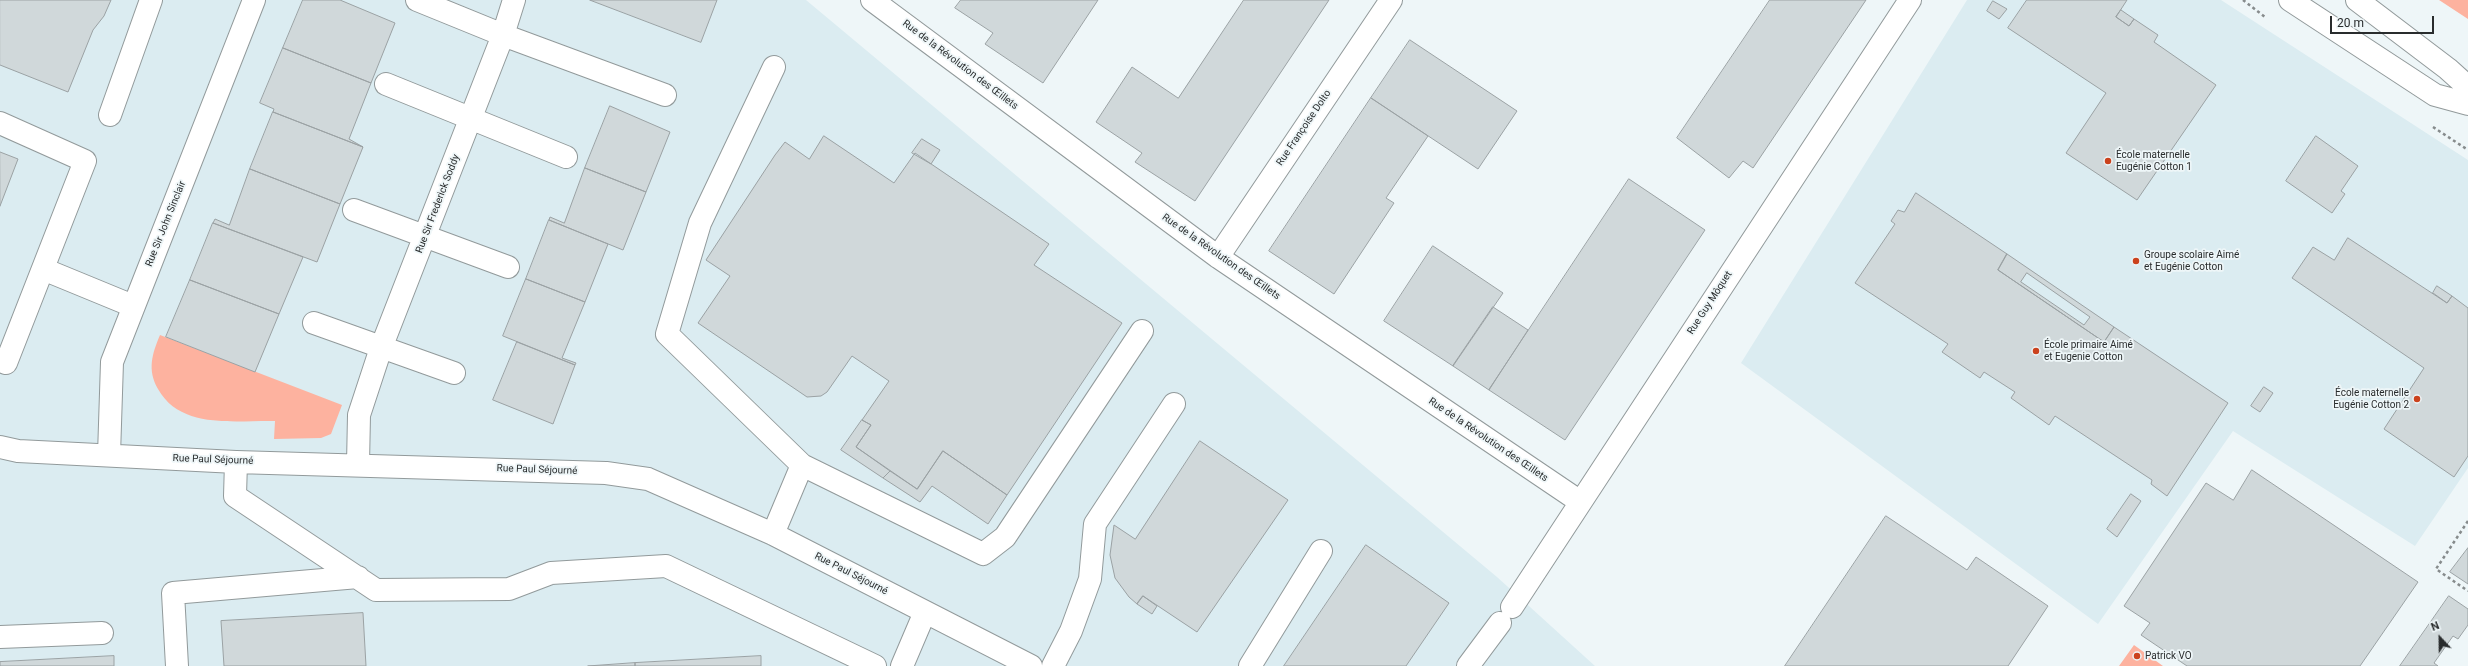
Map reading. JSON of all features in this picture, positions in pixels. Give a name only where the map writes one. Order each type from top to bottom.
[{"type":"street","points":[[110,115],[151,0]]},
{"type":"street","name":"Rue Sir John Sinclair","points":[[109,455],[112,362],[254,0]]},
{"type":"street","points":[[417,0],[665,95]]},
{"type":"street","name":"Rue Sir Frederick Soddy","points":[[358,464],[360,415],[382,348],[503,34],[514,0]]},
{"type":"street","name":"Rue de la Révolution des Œillets","points":[[872,0],[1218,257],[1579,502]]},
{"type":"street","name":"Rue Françoise Dolto","points":[[1218,257],[1391,0]]},
{"type":"street","name":"Rue Guy Môquet","points":[[1468,666],[1506,615],[1910,0]]},
{"type":"street","points":[[2290,0],[2435,95],[2468,104]]},
{"type":"street","points":[[2357,0],[2448,69],[2468,87]]},
{"type":"street","points":[[774,67],[700,224],[667,334],[802,465],[983,554],[1005,537],[1142,331]]},
{"type":"street","points":[[386,84],[566,157]]},
{"type":"street","points":[[0,123],[85,161],[6,363],[0,361]]},
{"type":"street","points":[[354,210],[508,267]]},
{"type":"street","points":[[43,269],[133,306]]},
{"type":"street","points":[[314,322],[454,373]]},
{"type":"street","points":[[1053,666],[1071,631],[1090,579],[1095,524],[1174,404]]},
{"type":"street","name":"Rue Paul Séjourné","points":[[0,447],[18,451],[236,462],[358,464],[606,473],[648,479],[773,534],[1031,666]]},
{"type":"street","points":[[236,462],[235,496],[376,590],[509,589],[551,573],[666,566],[875,666]]},
{"type":"street","points":[[773,534],[802,465]]},
{"type":"street","points":[[1250,666],[1321,551]]},
{"type":"street","points":[[177,666],[172,593],[358,577]]},
{"type":"street","points":[[902,666],[925,612]]},
{"type":"street","points":[[0,637],[102,633]]},
{"type":"path","points":[[2243,0],[2269,20]]},
{"type":"path","points":[[2468,521],[2436,569],[2468,591]]},
{"type":"shaded area","points":[[0,0],[806,0],[1497,577],[1595,666],[0,666]]},
{"type":"shaded area","name":"Groupe scolaire Aimé et Eugénie Cotton","points":[[1967,0],[2221,0],[2468,160],[2468,468],[2415,546],[2233,431],[2098,624],[1741,363]]},
{"type":"shaded area","points":[[2439,0],[2468,0],[2468,19]]},
{"type":"shaded area","points":[[160,335],[342,405],[331,434],[321,438],[274,439],[275,421],[210,420],[195,417],[180,411],[168,402],[158,389],[153,375],[153,355]]},
{"type":"shaded area","name":"Patrick VO","points":[[2134,645],[2163,666],[2119,666]]},
{"type":"building","points":[[0,0],[111,0],[104,16],[93,30],[68,92],[0,65]]},
{"type":"building","points":[[303,0],[340,0],[395,23],[371,83],[283,48]]},
{"type":"building","points":[[590,0],[717,0],[701,42]]},
{"type":"building","points":[[961,0],[1098,0],[1043,83],[985,44],[993,33],[955,8]]},
{"type":"building","points":[[1244,0],[1329,0],[1195,201],[1135,162],[1142,153],[1096,122],[1132,67],[1178,98]]},
{"type":"building","points":[[1770,0],[1866,0],[1753,168],[1743,161],[1729,178],[1677,138]]},
{"type":"building","points":[[2027,0],[2127,0],[2116,17],[2129,26],[2134,19],[2158,35],[2154,42],[2216,85],[2137,200],[2066,153],[2106,93],[2008,28]]},
{"type":"building","points":[[1993,1],[2007,9],[1999,19],[1987,11]]},
{"type":"building","points":[[2121,10],[2134,19],[2129,26],[2116,17]]},
{"type":"building","points":[[1410,40],[1517,111],[1478,169],[1371,98]]},
{"type":"building","points":[[283,48],[371,83],[349,139],[363,147],[273,112],[274,109],[260,103]]},
{"type":"building","points":[[1371,98],[1428,136],[1386,198],[1394,203],[1334,294],[1269,251]]},
{"type":"building","points":[[610,106],[670,132],[646,192],[585,168]]},
{"type":"building","points":[[273,112],[363,147],[340,204],[250,169]]},
{"type":"building","points":[[824,136],[894,183],[915,153],[1049,244],[1034,265],[1122,323],[1007,495],[943,451],[917,489],[856,447],[871,425],[862,420],[889,381],[852,356],[827,392],[821,396],[807,397],[698,323],[730,276],[706,260],[775,155],[785,142],[809,159]]},
{"type":"building","points":[[2316,136],[2358,166],[2341,191],[2345,194],[2332,213],[2286,181]]},
{"type":"building","points":[[922,139],[940,150],[931,164],[912,153]]},
{"type":"building","points":[[0,152],[18,159],[0,206]]},
{"type":"building","points":[[585,168],[646,192],[623,250],[549,220],[550,217],[564,223]]},
{"type":"building","points":[[250,169],[340,204],[317,262],[213,223],[215,219],[229,225]]},
{"type":"building","points":[[1629,179],[1705,230],[1565,440],[1489,390]]},
{"type":"building","points":[[1916,193],[2007,254],[1998,270],[2104,342],[2114,327],[2228,403],[2167,496],[2151,484],[2152,480],[2055,416],[2049,425],[2011,398],[2015,392],[1984,372],[1980,378],[1942,352],[1948,344],[1855,283],[1895,224],[1891,221],[1898,210],[1904,212]]},
{"type":"building","points":[[549,220],[608,244],[585,302],[526,279]]},
{"type":"building","points":[[213,223],[303,257],[279,314],[190,280]]},
{"type":"building","points":[[2348,238],[2447,303],[2452,296],[2468,308],[2468,456],[2454,477],[2384,429],[2424,368],[2292,278],[2313,247],[2334,260]]},
{"type":"building","points":[[1433,246],[1503,293],[1453,366],[1384,321]]},
{"type":"building","points":[[2007,254],[2114,327],[2104,342],[1998,270]],"holes":[[[2027,273],[2090,317],[2084,325],[2021,282]]]},
{"type":"building","points":[[526,279],[585,302],[562,358],[576,363],[575,365],[503,336]]},
{"type":"building","points":[[190,280],[279,314],[255,372],[166,337]]},
{"type":"building","points":[[2437,286],[2452,296],[2447,303],[2433,293]]},
{"type":"building","points":[[1493,307],[1528,330],[1489,390],[1453,366]]},
{"type":"building","points":[[517,342],[575,365],[553,424],[493,400]]},
{"type":"building","points":[[2264,387],[2273,393],[2260,412],[2251,406]]},
{"type":"building","points":[[862,420],[871,425],[856,447],[890,471],[883,478],[841,450]]},
{"type":"building","points":[[1200,441],[1288,500],[1197,632],[1143,596],[1137,604],[1129,597],[1115,578],[1110,555],[1114,525],[1135,539]]},
{"type":"building","points":[[943,451],[1007,495],[988,524],[932,486],[920,502],[883,478],[890,471],[917,489]]},
{"type":"building","points":[[2252,470],[2418,582],[2360,666],[2187,666],[2141,635],[2150,623],[2124,606],[2206,483],[2233,500]]},
{"type":"building","points":[[2131,494],[2141,501],[2117,537],[2107,529]]},
{"type":"building","points":[[1886,516],[1967,570],[1976,557],[2048,606],[2008,666],[1785,666]]},
{"type":"building","points":[[1366,545],[1449,603],[1406,666],[1284,666]]},
{"type":"building","points":[[2468,548],[2468,584],[2450,572]]},
{"type":"building","points":[[1143,596],[1157,606],[1152,614],[1137,604]]},
{"type":"building","points":[[2449,596],[2468,609],[2468,625],[2458,639],[2453,636],[2434,663],[2438,666],[2400,666]]},
{"type":"building","points":[[363,613],[366,666],[224,666],[221,621]]},
{"type":"building","points":[[114,656],[114,666],[0,666],[0,662]]},
{"type":"building","points":[[761,656],[761,666],[635,666],[635,663]]},
{"type":"building","points":[[635,663],[635,666],[588,666]]},
{"type":"place","name":"École maternelle Eugénie Cotton 1","points":[[2108,161]]},
{"type":"place","name":"Groupe scolaire Aimé et Eugénie Cotton","points":[[2136,261]]},
{"type":"place","name":"École primaire Aimé et Eugenie Cotton","points":[[2036,351]]},
{"type":"place","name":"École maternelle Eugénie Cotton 2","points":[[2417,399]]},
{"type":"place","name":"Patrick VO","points":[[2137,656]]}]
